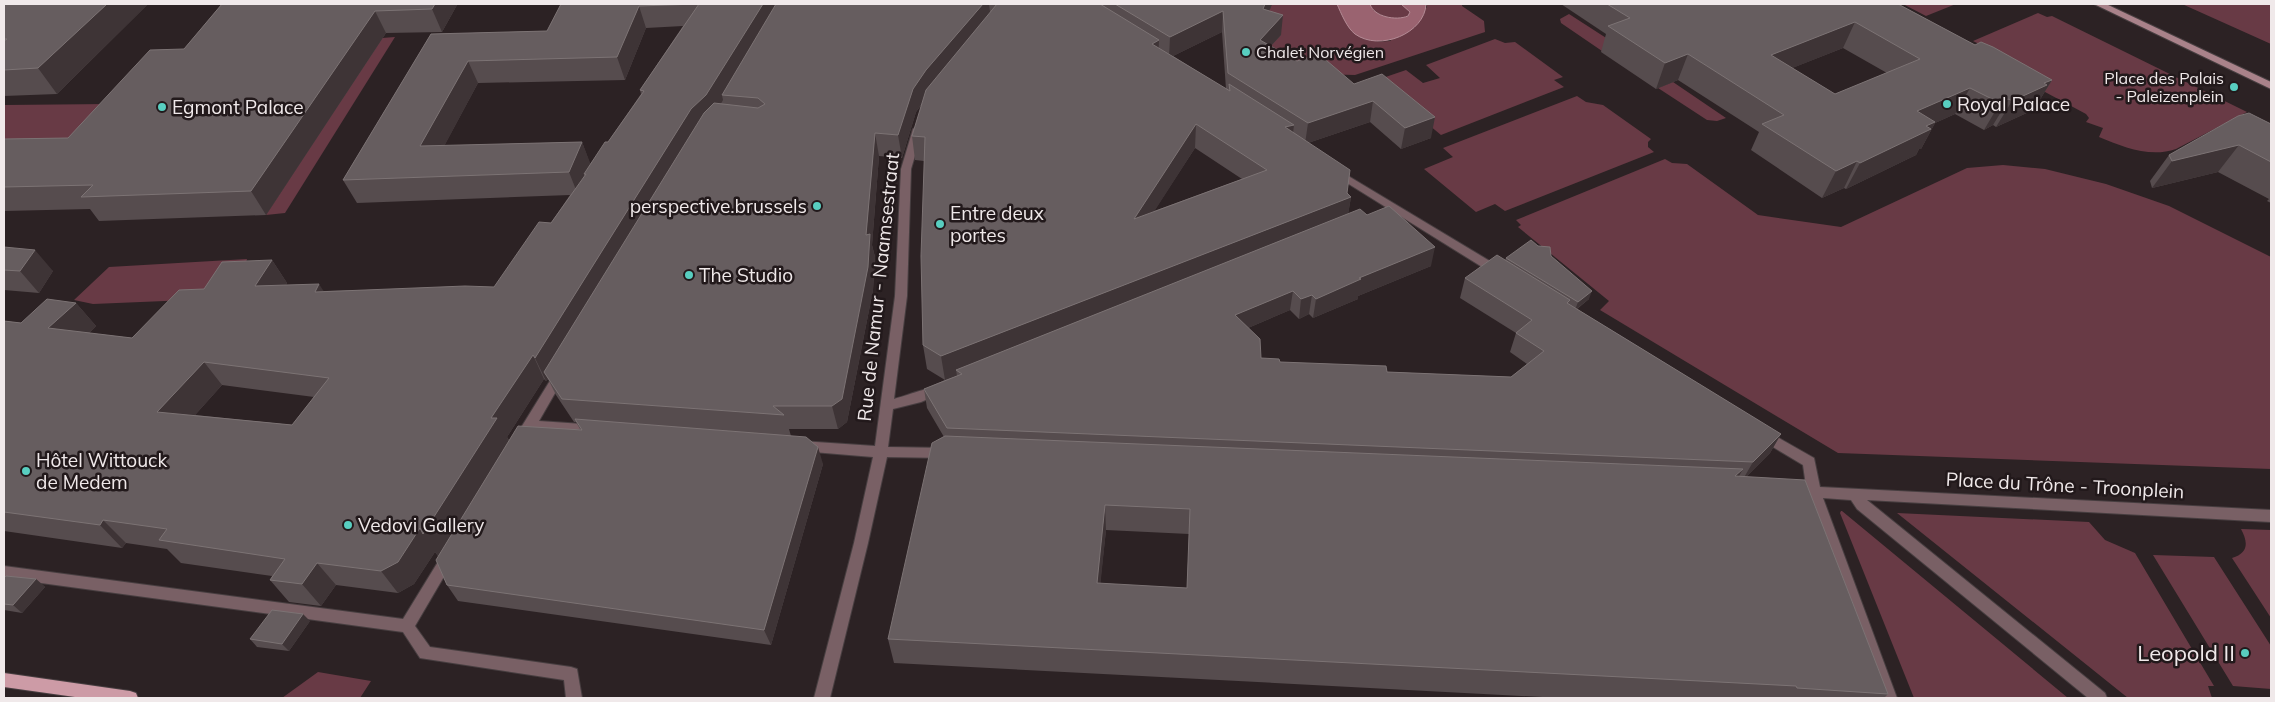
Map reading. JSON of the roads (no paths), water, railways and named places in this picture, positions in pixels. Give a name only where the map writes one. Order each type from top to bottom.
[{"type":"main road","points":[[2099,4],[2271,86]]},
{"type":"main road","points":[[7,682],[130,698]]},
{"type":"street","name":"Rue de Namur - Naamsestraat","points":[[822,698],[861,543],[880,452],[900,296],[906,169],[920,121]]},
{"type":"street","points":[[1323,163],[1513,281]]},
{"type":"street","points":[[1378,215],[1395,208]]},
{"type":"street","points":[[520,441],[564,366]]},
{"type":"street","points":[[887,405],[916,399],[953,384]]},
{"type":"street","points":[[530,425],[608,431]]},
{"type":"street","points":[[1750,426],[1809,462],[1814,492],[1889,698]]},
{"type":"street","points":[[783,444],[880,452],[964,454]]},
{"type":"street","name":"Place du Trône - Troonplein","points":[[1774,489],[2271,516]]},
{"type":"street","points":[[1856,494],[1862,505],[2099,698]]},
{"type":"street","points":[[407,626],[459,540]]},
{"type":"street","points":[[4,572],[407,626],[425,653],[570,674],[574,698]]},
{"type":"place","name":"Chalet Norvégien","points":[[1246,52]]},
{"type":"place","name":"Place des Palais - Paleizenplein","points":[[2234,87]]},
{"type":"place","name":"Royal Palace","points":[[1947,104]]},
{"type":"place","name":"Egmont Palace","points":[[162,107]]},
{"type":"place","name":"perspective.brussels","points":[[817,206]]},
{"type":"place","name":"Entre deux portes","points":[[940,224]]},
{"type":"place","name":"The Studio","points":[[689,275]]},
{"type":"place","name":"Hôtel Wittouck de Medem","points":[[26,471]]},
{"type":"place","name":"Vedovi Gallery","points":[[348,525]]},
{"type":"place","name":"Leopold II","points":[[2245,653]]}]
